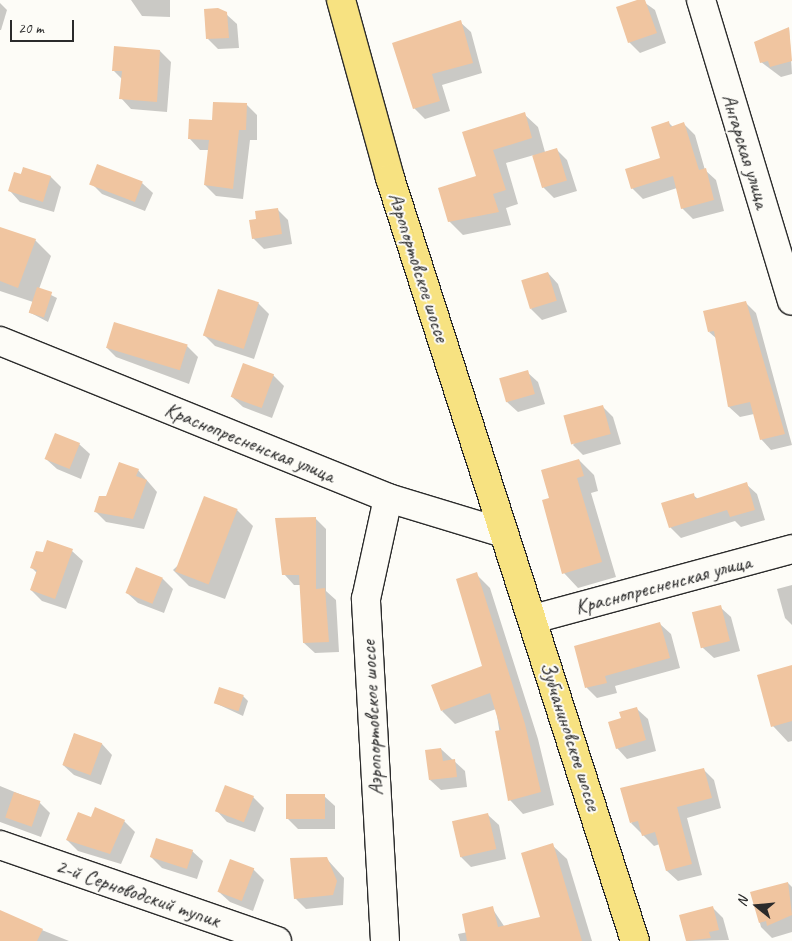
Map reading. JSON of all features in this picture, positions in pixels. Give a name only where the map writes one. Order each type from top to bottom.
[{"type":"main road","name":"Аэропортовское шоссе","points":[[341,0],[390,178],[503,532]]},
{"type":"main road","name":"Зубчаниновское шоссе","points":[[503,532],[533,618],[635,941]]},
{"type":"street","name":"Ангарская улица","points":[[701,0],[792,301]]},
{"type":"street","name":"Краснопресненская улица","points":[[0,341],[388,498],[503,532]]},
{"type":"street","name":"Аэропортовское шоссе","points":[[385,941],[366,599],[388,498]]},
{"type":"street","name":"Краснопресненская улица","points":[[533,618],[792,549]]},
{"type":"street","name":"2-й Серноводский тупик","points":[[0,845],[277,941]]},
{"type":"building","points":[[637,0],[645,0],[657,33],[628,43],[616,7]]},
{"type":"building","points":[[218,8],[227,12],[229,38],[206,39],[204,9]]},
{"type":"building","points":[[461,20],[473,63],[432,74],[440,101],[413,109],[392,43]]},
{"type":"building","points":[[789,27],[792,61],[770,67],[768,61],[760,63],[754,42]]},
{"type":"building","points":[[114,46],[160,50],[157,102],[119,99],[122,71],[112,71]]},
{"type":"building","points":[[213,102],[247,103],[246,130],[239,130],[233,189],[204,185],[209,140],[188,139],[189,119],[212,120]]},
{"type":"building","points":[[525,112],[532,138],[493,150],[506,190],[493,194],[499,212],[448,222],[438,188],[476,176],[462,132]]},
{"type":"building","points":[[669,121],[670,127],[684,122],[699,170],[706,168],[714,200],[681,209],[673,176],[631,189],[625,169],[660,158],[651,127]]},
{"type":"building","points":[[557,148],[567,181],[542,188],[532,156]]},
{"type":"building","points":[[97,164],[143,182],[135,202],[89,185]]},
{"type":"building","points":[[23,167],[51,176],[43,202],[8,191],[14,172],[21,174]]},
{"type":"building","points":[[278,208],[282,234],[252,239],[249,220],[256,219],[255,211]]},
{"type":"building","points":[[0,227],[36,239],[18,288],[0,281]]},
{"type":"building","points":[[548,272],[557,301],[530,309],[521,280]]},
{"type":"building","points":[[37,287],[52,292],[44,318],[29,313]]},
{"type":"building","points":[[218,289],[259,302],[244,349],[203,336]]},
{"type":"building","points":[[746,301],[785,434],[760,440],[750,402],[728,407],[714,331],[708,332],[703,311]]},
{"type":"building","points":[[114,322],[188,345],[180,370],[106,348]]},
{"type":"building","points":[[243,363],[274,374],[262,408],[231,397]]},
{"type":"building","points":[[528,370],[535,394],[506,402],[499,378]]},
{"type":"building","points":[[603,405],[611,434],[571,445],[563,416]]},
{"type":"building","points":[[55,433],[80,443],[70,469],[45,459]]},
{"type":"building","points":[[579,459],[584,476],[577,478],[602,562],[562,574],[542,500],[549,498],[541,470]]},
{"type":"building","points":[[119,462],[139,469],[136,476],[147,480],[133,519],[94,512],[99,496],[106,496]]},
{"type":"building","points":[[747,482],[755,510],[730,517],[727,510],[669,528],[661,503],[694,493],[695,499]]},
{"type":"building","points":[[204,496],[238,509],[209,585],[175,572]]},
{"type":"building","points":[[316,517],[316,589],[325,588],[329,642],[303,643],[299,575],[282,575],[275,518]]},
{"type":"building","points":[[47,540],[73,549],[55,599],[30,590],[37,570],[30,568],[36,551],[43,552]]},
{"type":"building","points":[[136,567],[163,578],[152,604],[126,593]]},
{"type":"building","points":[[477,572],[525,724],[541,792],[508,801],[495,731],[501,730],[490,693],[441,711],[431,685],[482,666],[456,579]]},
{"type":"building","points":[[721,605],[730,641],[701,648],[692,612]]},
{"type":"building","points":[[660,622],[670,658],[605,676],[607,683],[585,688],[574,646]]},
{"type":"building","points":[[792,665],[792,721],[771,727],[757,675]]},
{"type":"building","points":[[219,687],[244,695],[238,711],[214,703]]},
{"type":"building","points":[[637,707],[646,740],[616,749],[608,722],[621,718],[619,712]]},
{"type":"building","points":[[74,733],[102,743],[91,775],[62,765]]},
{"type":"building","points":[[441,748],[443,761],[455,759],[457,777],[429,780],[425,750]]},
{"type":"building","points":[[704,768],[712,798],[677,807],[692,864],[666,871],[655,832],[642,836],[638,821],[630,823],[620,788]]},
{"type":"building","points":[[225,785],[254,796],[244,822],[215,811]]},
{"type":"building","points":[[14,792],[40,801],[32,827],[5,818]]},
{"type":"building","points":[[286,794],[325,794],[325,819],[286,819]]},
{"type":"building","points":[[95,807],[125,820],[110,854],[66,840],[78,812],[91,817]]},
{"type":"building","points":[[488,813],[496,849],[460,857],[452,821]]},
{"type":"building","points":[[156,838],[193,850],[187,869],[150,857]]},
{"type":"building","points":[[553,843],[582,941],[467,941],[462,914],[493,906],[498,927],[540,917],[521,853]]},
{"type":"building","points":[[327,857],[337,881],[333,895],[294,899],[290,858]]},
{"type":"building","points":[[230,859],[254,868],[242,901],[217,892]]},
{"type":"building","points":[[788,882],[792,915],[767,926],[766,921],[759,923],[750,892]]},
{"type":"building","points":[[713,906],[719,930],[709,932],[711,938],[686,941],[679,915]]},
{"type":"building","points":[[0,910],[43,929],[37,941],[0,941]]}]
